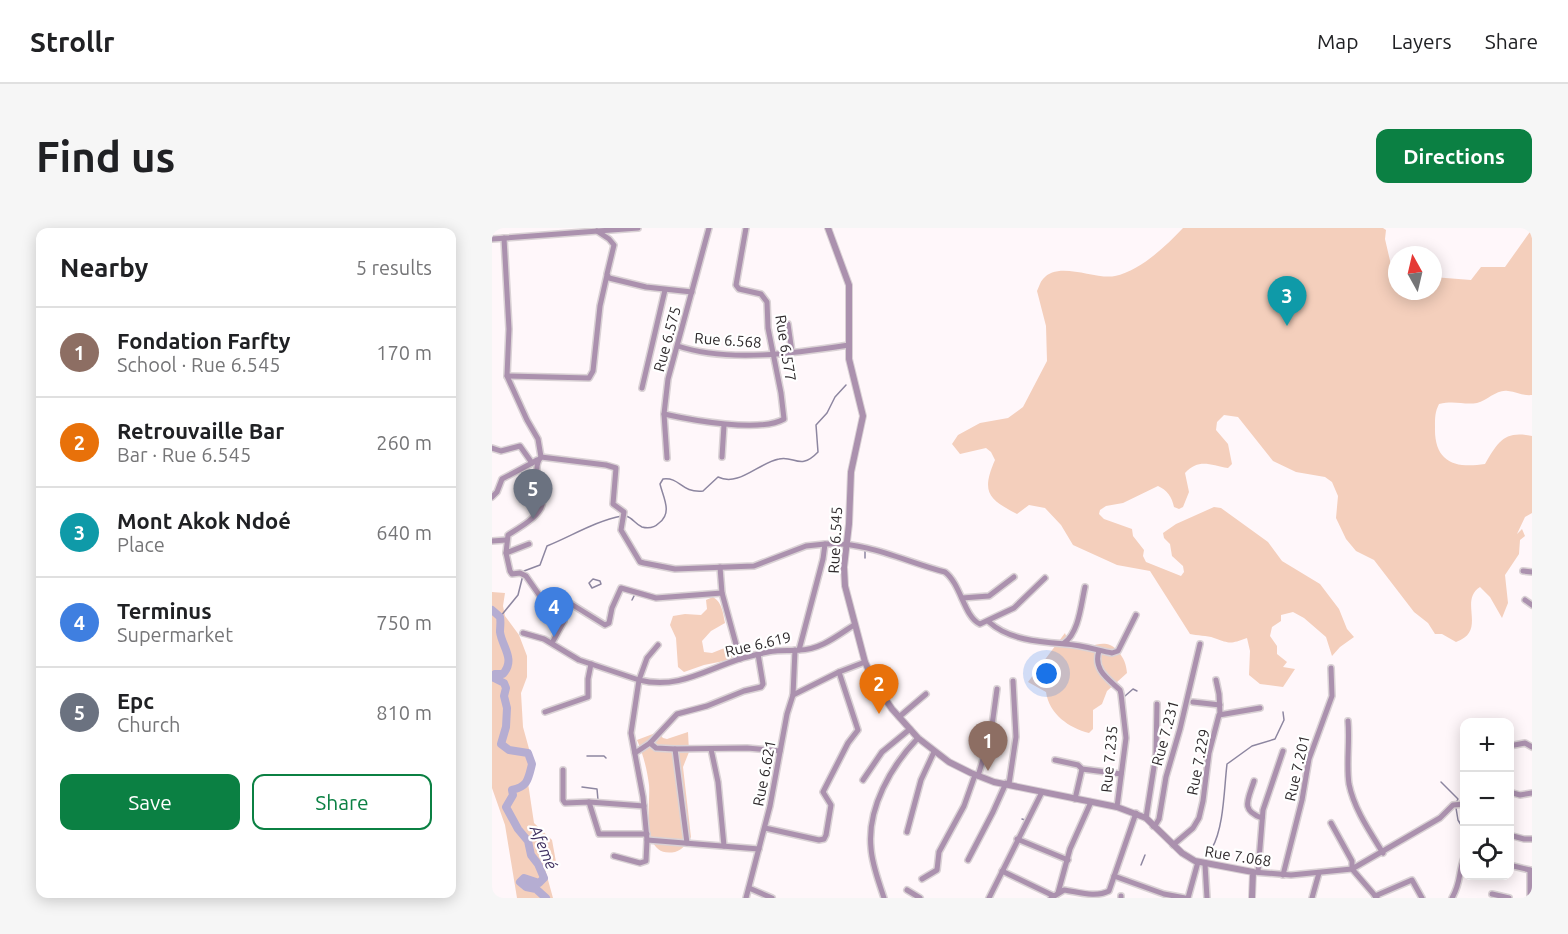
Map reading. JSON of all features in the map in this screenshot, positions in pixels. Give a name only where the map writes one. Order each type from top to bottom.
[{"type":"street","points":[[492,239],[549,231],[638,228]]},
{"type":"street","name":"Rue 6.575","points":[[667,458],[664,414],[668,379],[709,228]]},
{"type":"street","name":"Rue 6.577","points":[[724,424],[761,424],[784,419],[768,328],[767,302],[761,294],[741,290],[736,285],[746,228]]},
{"type":"street","name":"Rue 6.545","points":[[828,228],[849,285],[849,359],[863,419],[851,472],[844,574],[854,625],[865,662],[875,684],[899,717],[934,752],[977,775],[1007,784]]},
{"type":"street","points":[[507,376],[589,378],[593,371],[600,306],[614,245],[609,238],[596,231]]},
{"type":"street","points":[[504,238],[509,329],[507,376],[538,439],[537,460],[542,505],[538,512],[508,535],[506,554],[512,574],[523,574],[542,599],[564,621],[552,643]]},
{"type":"street","points":[[607,275],[609,278],[646,288],[692,292]]},
{"type":"street","points":[[642,388],[664,290]]},
{"type":"street","points":[[788,324],[792,352]]},
{"type":"street","name":"Rue 6.568","points":[[678,346],[704,353],[774,354],[849,345]]},
{"type":"street","points":[[664,414],[724,424],[722,456]]},
{"type":"street","points":[[492,448],[501,450],[520,446],[537,460]]},
{"type":"street","points":[[492,497],[497,492],[502,479],[537,460],[606,465],[616,468],[613,504],[624,512],[621,530],[640,562],[675,568],[754,566],[806,546],[847,544],[945,573],[951,578],[975,622],[980,624],[989,622],[1014,608],[1045,578]]},
{"type":"street","points":[[492,541],[506,540]]},
{"type":"street","points":[[506,554],[530,544]]},
{"type":"street","name":"Rue 6.619","points":[[523,633],[552,643],[579,660],[639,680],[660,684],[702,674],[758,654],[776,650],[797,650],[821,568],[825,544]]},
{"type":"street","points":[[720,567],[722,593],[740,659]]},
{"type":"street","points":[[1523,571],[1532,572]]},
{"type":"street","points":[[962,598],[989,596],[1014,577]]},
{"type":"street","points":[[1064,644],[1074,630],[1085,587]]},
{"type":"street","points":[[560,594],[568,602],[605,625],[609,622],[612,608],[621,588],[656,598],[722,593]]},
{"type":"street","points":[[1525,600],[1532,605]]},
{"type":"street","points":[[989,622],[995,628],[1009,634],[1053,645],[1064,644],[1112,653],[1118,651],[1136,615]]},
{"type":"street","points":[[797,650],[817,647],[854,625]]},
{"type":"street","name":"Rue 7.231","points":[[1153,825],[1159,819],[1166,777],[1200,644]]},
{"type":"street","points":[[614,856],[644,863],[646,861],[647,837],[644,806],[631,725],[639,680],[647,658],[658,645]]},
{"type":"street","name":"Rue 6.621","points":[[746,898],[765,828],[787,714],[794,695],[797,650]]},
{"type":"street","name":"Rue 7.235","points":[[1099,651],[1098,667],[1120,690],[1121,694],[1126,738],[1117,807]]},
{"type":"street","points":[[635,753],[650,743],[677,714],[761,687],[763,684],[758,654]]},
{"type":"street","points":[[794,695],[839,672],[865,662]]},
{"type":"street","points":[[545,712],[588,697],[591,664]]},
{"type":"street","name":"Rue 7.201","points":[[1283,875],[1302,800],[1309,759],[1332,696],[1331,668]]},
{"type":"street","points":[[765,828],[816,839],[824,838],[826,835],[831,805],[823,792],[848,743],[858,730],[839,672]]},
{"type":"street","points":[[1216,680],[1220,714]]},
{"type":"street","points":[[968,860],[1007,784],[1016,737],[1013,681]]},
{"type":"street","points":[[922,879],[937,870],[939,852],[964,806],[977,775],[991,733],[997,689]]},
{"type":"street","points":[[899,717],[926,694]]},
{"type":"street","points":[[1193,702],[1220,705]]},
{"type":"street","points":[[1146,818],[1156,754],[1156,704]]},
{"type":"street","name":"Rue 7.229","points":[[1173,845],[1193,828],[1199,818],[1209,753],[1220,714],[1260,708]]},
{"type":"street","points":[[1348,722],[1351,792],[1361,815],[1383,853]]},
{"type":"street","points":[[863,780],[882,752],[910,729]]},
{"type":"street","points":[[884,898],[870,846],[872,820],[896,764],[918,738]]},
{"type":"street","points":[[1514,745],[1525,742],[1532,747]]},
{"type":"street","points":[[650,743],[656,748],[747,748],[780,751]]},
{"type":"street","points":[[675,749],[687,843]]},
{"type":"street","points":[[711,749],[718,782],[724,846]]},
{"type":"street","points":[[1252,898],[1266,800],[1283,751]]},
{"type":"street","points":[[907,832],[921,780],[934,752]]},
{"type":"street","points":[[1055,760],[1078,765],[1082,769],[1121,774]]},
{"type":"street","points":[[1075,799],[1082,769]]},
{"type":"street","points":[[564,770],[563,802],[644,806]]},
{"type":"street","points":[[1254,781],[1247,802],[1248,810],[1251,814],[1263,818]]},
{"type":"street","name":"Rue 7.068","points":[[1007,784],[1136,813],[1146,818],[1182,853],[1198,862],[1283,875],[1352,869],[1440,818],[1453,805],[1460,804]]},
{"type":"street","points":[[989,898],[1042,792]]},
{"type":"street","points":[[1514,794],[1532,793]]},
{"type":"street","points":[[589,802],[599,834],[759,849]]},
{"type":"street","points":[[1054,896],[1070,849],[1091,802]]},
{"type":"street","points":[[1054,896],[1064,890],[1092,896],[1103,895],[1109,891],[1136,813]]},
{"type":"street","points":[[1331,823],[1352,861],[1352,869],[1376,897],[1412,880],[1422,898]]},
{"type":"street","points":[[1514,836],[1532,839]]},
{"type":"street","points":[[1017,839],[1068,860]]},
{"type":"street","points":[[1114,876],[1164,894],[1187,898],[1198,862]]},
{"type":"street","points":[[1205,864],[1207,898]]},
{"type":"street","points":[[1514,866],[1531,870],[1530,898]]},
{"type":"street","points":[[1002,871],[1054,896]]},
{"type":"street","points":[[1312,898],[1319,873]]},
{"type":"street","points":[[1452,898],[1459,887],[1460,873]]},
{"type":"street","points":[[749,888],[772,898]]},
{"type":"street","points":[[907,890],[920,898]]},
{"type":"street","points":[[1492,894],[1509,898]]},
{"type":"shaded area","points":[[1183,228],[1383,228],[1386,230],[1385,239],[1388,252],[1388,300],[1442,300],[1442,278],[1471,280],[1481,267],[1505,267],[1532,229],[1532,395],[1504,391],[1477,403],[1439,404],[1435,417],[1436,439],[1442,455],[1448,460],[1464,465],[1485,464],[1498,444],[1508,436],[1532,436],[1532,513],[1525,517],[1517,534],[1522,529],[1525,536],[1520,540],[1519,554],[1505,575],[1508,603],[1502,618],[1490,597],[1480,587],[1471,600],[1472,623],[1465,637],[1456,642],[1442,634],[1435,634],[1428,623],[1414,612],[1374,560],[1356,551],[1346,539],[1336,518],[1338,496],[1332,482],[1325,477],[1296,472],[1273,461],[1238,417],[1224,415],[1217,422],[1216,430],[1228,444],[1232,464],[1228,468],[1200,464],[1190,468],[1185,473],[1189,492],[1183,507],[1179,509],[1174,507],[1169,494],[1158,486],[1123,503],[1106,506],[1100,510],[1099,514],[1104,519],[1132,529],[1133,536],[1144,550],[1143,556],[1146,562],[1181,576],[1184,572],[1183,566],[1172,556],[1170,544],[1164,538],[1163,533],[1176,524],[1214,507],[1221,508],[1268,542],[1282,561],[1320,584],[1339,609],[1347,629],[1354,637],[1332,656],[1326,637],[1304,618],[1293,612],[1281,615],[1281,621],[1272,627],[1270,636],[1277,646],[1277,654],[1287,662],[1283,667],[1295,669],[1283,687],[1260,684],[1249,675],[1250,651],[1247,638],[1230,642],[1190,634],[1150,571],[1117,565],[1073,545],[1061,525],[1045,508],[1029,505],[1017,514],[994,499],[988,487],[995,460],[991,452],[986,448],[960,454],[952,444],[958,435],[980,423],[1008,418],[1023,407],[1047,361],[1046,326],[1037,291],[1042,280],[1058,271],[1115,276],[1134,269]]},
{"type":"shaded area","points":[[492,592],[505,593],[503,606],[505,616],[519,635],[527,656],[527,677],[521,693],[523,727],[534,767],[528,783],[534,823],[552,840],[556,862],[545,869],[553,898],[517,898],[505,825],[492,788]]},
{"type":"shaded area","points":[[713,597],[720,605],[725,623],[711,631],[702,641],[704,652],[712,653],[732,645],[732,657],[729,660],[684,672],[678,667],[676,638],[670,625],[673,616],[701,615],[707,609],[706,600]]},
{"type":"shaded area","points":[[1065,633],[1070,647],[1083,648],[1101,644],[1112,646],[1118,651],[1126,666],[1127,673],[1107,691],[1102,704],[1093,710],[1093,729],[1089,733],[1074,728],[1061,719],[1051,707],[1046,692],[1028,682]]},
{"type":"shaded area","points":[[658,732],[667,739],[688,732],[689,752],[683,767],[691,837],[680,850],[675,852],[664,852],[656,847],[651,839],[649,828],[649,785],[637,740]]},
{"type":"waterway","points":[[626,516],[647,528],[655,526],[663,519],[666,510],[660,484],[663,479],[674,480],[690,490],[703,491],[718,477],[726,479],[741,477],[779,459],[802,462],[812,458],[818,452],[816,425],[846,385]]},
{"type":"waterway","points":[[500,617],[518,595],[524,571],[540,565],[547,546],[593,525],[622,516]]},
{"type":"waterway","points":[[865,550],[865,558]]},
{"type":"waterway","points":[[593,579],[600,581],[601,584],[592,588],[589,583],[593,579]]},
{"type":"waterway","points":[[632,600],[635,594]]},
{"type":"waterway","name":"Afemé","points":[[492,610],[500,617],[500,632],[508,658],[507,669],[503,674],[495,674],[494,678],[504,683],[506,688],[504,696],[507,708],[506,727],[501,744],[509,750],[528,753],[532,764],[527,781],[512,790],[513,795],[506,807],[518,829],[528,841],[531,855],[544,878],[539,883],[524,878],[520,882],[526,887],[536,889],[546,898]]},
{"type":"waterway","points":[[1125,696],[1133,689],[1137,691]]},
{"type":"waterway","points":[[1212,848],[1221,819],[1227,764],[1252,746],[1275,739],[1284,720],[1283,712]]},
{"type":"waterway","points":[[587,756],[606,758]]},
{"type":"waterway","points":[[1441,782],[1458,799],[1456,803]]},
{"type":"waterway","points":[[582,787],[597,789],[598,800]]},
{"type":"waterway","points":[[1456,808],[1462,826]]},
{"type":"waterway","points":[[1141,865],[1145,855]]},
{"type":"place","name":"Mont Akok Ndoé","points":[[1287,326]]},
{"type":"place","name":"Epc","points":[[533,519]]},
{"type":"place","name":"Terminus","points":[[554,637]]},
{"type":"place","name":"Retrouvaille Bar","points":[[879,714]]},
{"type":"place","name":"Fondation Farfty","points":[[988,771]]}]
